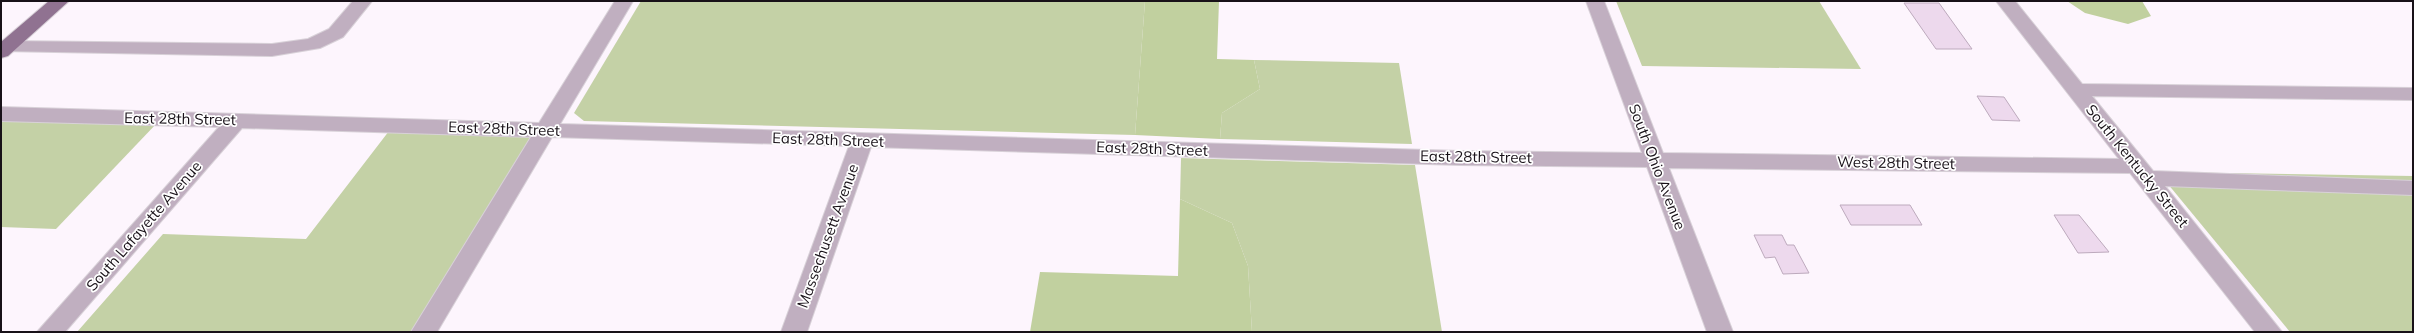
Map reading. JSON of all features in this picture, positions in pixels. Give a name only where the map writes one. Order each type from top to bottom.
[{"type":"main road","points":[[4,50],[60,1]]},
{"type":"street","points":[[4,50],[272,50],[313,44],[336,33],[363,1]]},
{"type":"street","points":[[424,332],[624,1]]},
{"type":"street","name":"South Ohio Avenue","points":[[1595,1],[1720,332]]},
{"type":"street","name":"South Kentucky Street","points":[[2005,1],[2269,332]]},
{"type":"street","points":[[2076,90],[2413,94]]},
{"type":"street","name":"East 28th Street","points":[[1,114],[1460,158],[1655,160]]},
{"type":"street","name":"South Lafayette Avenue","points":[[50,332],[237,120]]},
{"type":"street","name":"Massechusett Avenue","points":[[794,332],[862,141]]},
{"type":"street","name":"West 28th Street","points":[[1655,160],[2141,172],[2413,188]]},
{"type":"green space","points":[[641,1],[1145,1],[1135,135],[584,121],[574,113]]},
{"type":"green space","points":[[1145,1],[1219,1],[1217,59],[1254,60],[1260,89],[1222,113],[1220,139],[1135,135]]},
{"type":"green space","points":[[1616,1],[1819,1],[1861,69],[1642,66]]},
{"type":"green space","points":[[2067,1],[2142,1],[2151,16],[2128,24],[2085,13]]},
{"type":"green space","points":[[1254,60],[1399,63],[1412,144],[1220,139],[1222,113],[1260,89]]},
{"type":"green space","points":[[1,120],[157,123],[56,229],[1,227]]},
{"type":"green space","points":[[389,131],[529,135],[531,144],[419,332],[77,332],[163,234],[306,239]]},
{"type":"green space","points":[[1181,158],[1415,165],[1442,332],[1252,332],[1248,266],[1232,223],[1180,199]]},
{"type":"green space","points":[[2158,172],[2413,176],[2413,332],[2290,332]]},
{"type":"green space","points":[[1180,199],[1232,223],[1248,266],[1252,332],[1030,332],[1040,272],[1178,276]]},
{"type":"building","points":[[1904,3],[1939,3],[1972,49],[1936,49]]},
{"type":"building","points":[[1977,96],[2004,97],[2020,121],[1992,120]]},
{"type":"building","points":[[1840,205],[1910,205],[1922,225],[1851,225]]},
{"type":"building","points":[[2054,215],[2079,215],[2109,252],[2078,253]]},
{"type":"building","points":[[1754,235],[1782,235],[1787,245],[1794,245],[1809,273],[1783,274],[1775,257],[1765,258]]}]
